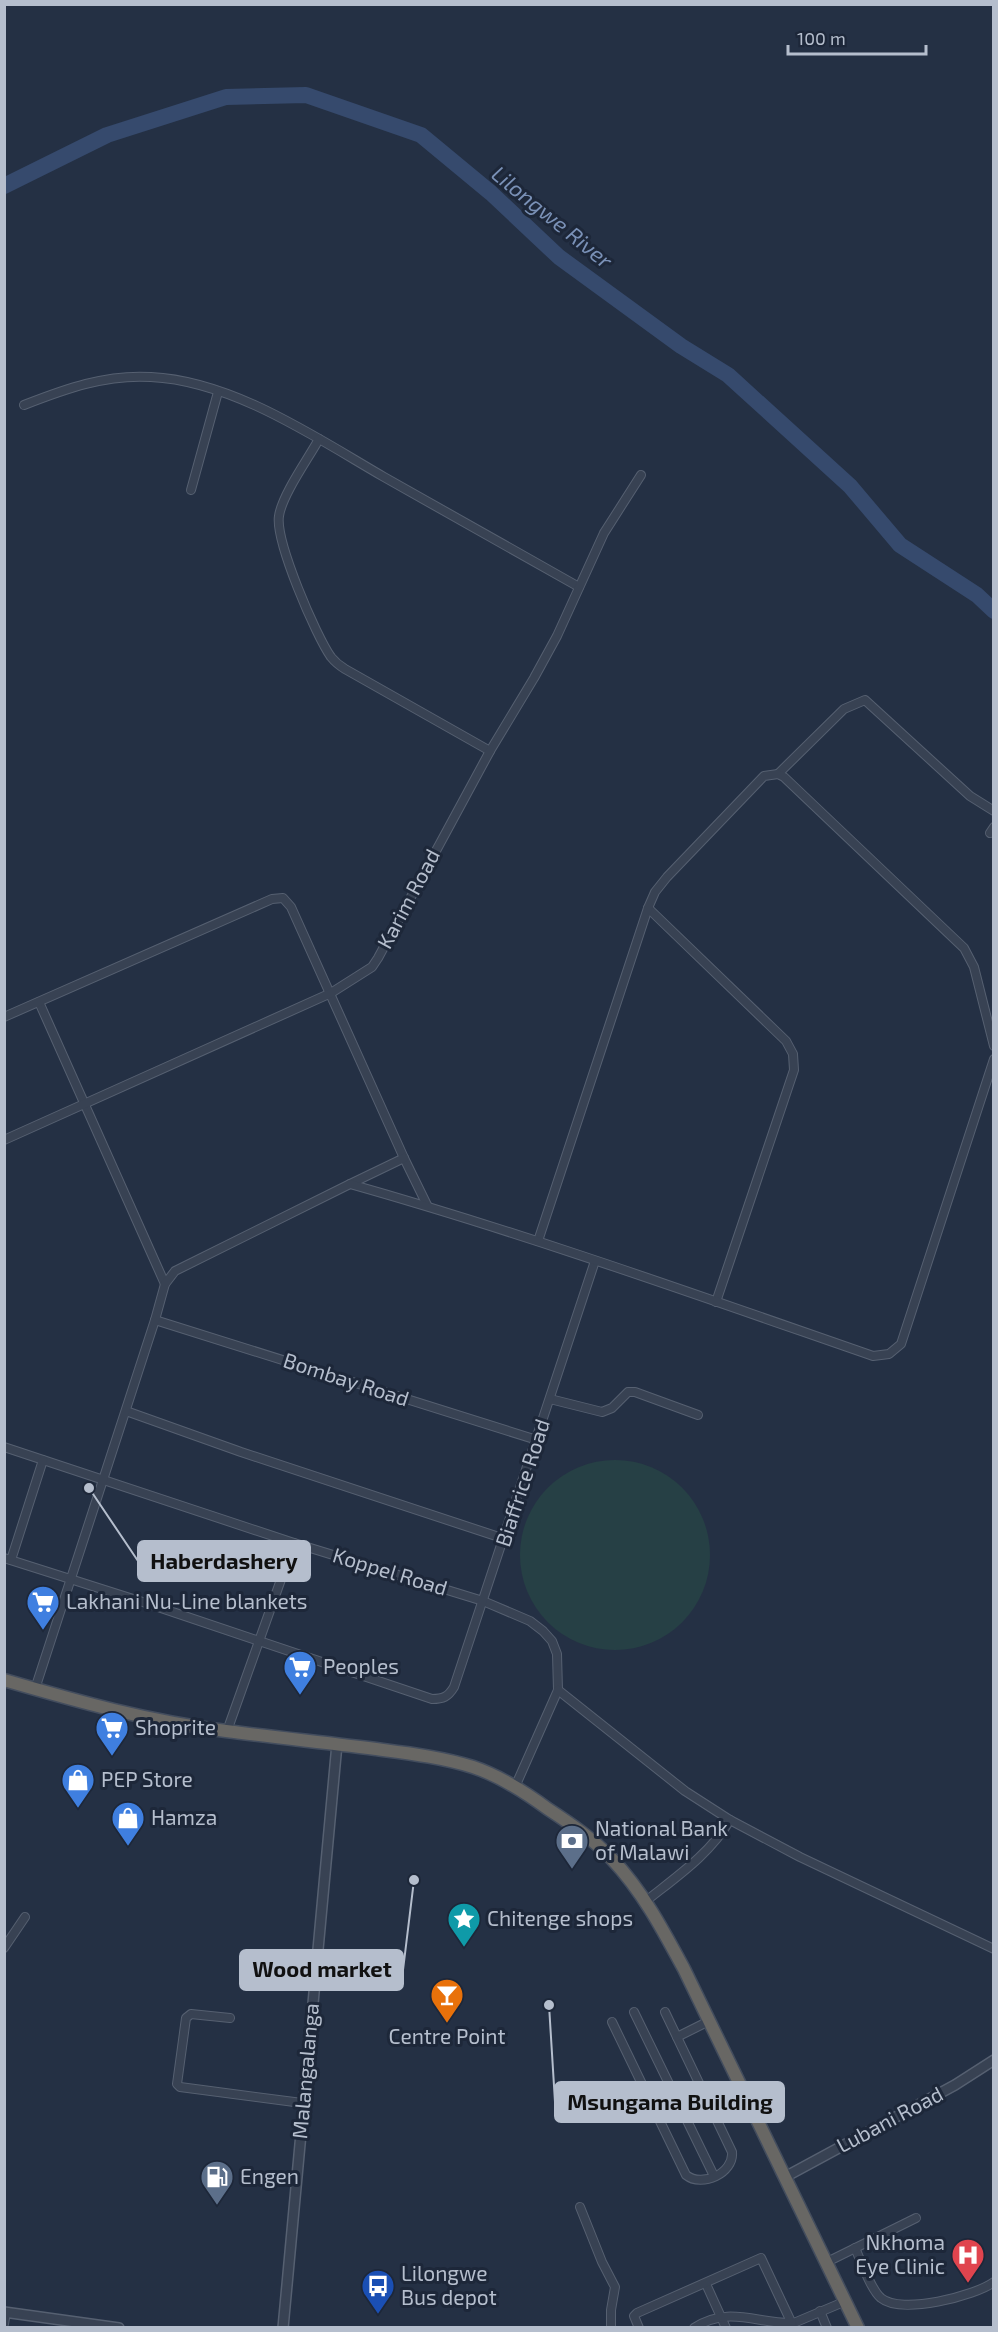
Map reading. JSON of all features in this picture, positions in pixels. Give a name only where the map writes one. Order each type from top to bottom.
[{"type":"highway","points":[[4,1680],[160,1722],[338,1744],[459,1763],[490,1774],[515,1787],[592,1840],[612,1859],[646,1901],[679,1960],[858,2328]]},
{"type":"street","points":[[24,405],[81,384],[126,376],[180,380],[218,392],[264,411],[319,439],[579,587]]},
{"type":"street","points":[[191,490],[218,392]]},
{"type":"street","points":[[319,439],[282,505],[278,529],[298,586],[329,653],[345,669],[490,751]]},
{"type":"street","name":"Karim Road","points":[[4,1140],[332,993],[372,967],[490,751],[557,636],[604,533],[641,475]]},
{"type":"street","points":[[778,774],[844,709],[865,700],[970,796],[993,811]]},
{"type":"street","points":[[538,1242],[655,892],[764,776],[778,774],[784,777],[964,948],[974,967],[993,1046]]},
{"type":"street","points":[[4,1017],[278,897],[284,898],[291,907],[332,993],[404,1158],[428,1205]]},
{"type":"street","points":[[648,908],[786,1041],[793,1054],[794,1070],[716,1302]]},
{"type":"street","points":[[39,1002],[165,1284]]},
{"type":"street","points":[[350,1184],[428,1205],[873,1356],[889,1354],[896,1350],[904,1333],[993,1059]]},
{"type":"street","points":[[35,1689],[165,1284],[175,1270],[187,1263],[404,1158]]},
{"type":"street","name":"Biaffrice Road","points":[[260,1641],[432,1699],[442,1699],[449,1695],[454,1687],[505,1539],[595,1261]]},
{"type":"street","name":"Bombay Road","points":[[155,1320],[537,1440]]},
{"type":"street","points":[[550,1399],[602,1412],[612,1408],[628,1392],[634,1392],[698,1415]]},
{"type":"street","points":[[126,1411],[241,1452],[505,1539]]},
{"type":"street","name":"Koppel Road","points":[[4,1447],[294,1543],[483,1601],[516,1614],[543,1631],[552,1641],[557,1654],[558,1690],[515,1787]]},
{"type":"street","points":[[43,1460],[8,1559],[260,1641]]},
{"type":"street","points":[[227,1731],[294,1543]]},
{"type":"street","points":[[558,1690],[685,1791],[730,1820],[800,1857],[993,1949]]},
{"type":"street","name":"Malangalanga","points":[[283,2328],[302,2103],[338,1744]]},
{"type":"street","points":[[646,1901],[701,1856],[721,1835],[730,1820]]},
{"type":"street","points":[[4,1948],[25,1917]]},
{"type":"street","points":[[634,2012],[714,2176]]},
{"type":"street","points":[[612,2022],[686,2175],[697,2181],[714,2176],[730,2165],[732,2152],[665,2013]]},
{"type":"street","points":[[230,2018],[191,2014],[186,2018],[177,2084],[180,2087],[302,2103]]},
{"type":"street","points":[[676,2037],[710,2021]]},
{"type":"street","name":"Lubani Road","points":[[785,2177],[955,2085],[993,2060]]},
{"type":"street","points":[[580,2207],[602,2262],[615,2287],[611,2328]]},
{"type":"street","points":[[827,2262],[916,2218]]},
{"type":"street","points":[[855,2248],[877,2295],[884,2301],[921,2305],[969,2294],[993,2282]]},
{"type":"street","points":[[639,2328],[635,2318],[637,2313],[706,2284],[759,2258],[763,2259],[793,2325]]},
{"type":"street","points":[[706,2284],[726,2328]]},
{"type":"street","points":[[782,2328],[846,2301]]},
{"type":"street","points":[[820,2311],[827,2328]]},
{"type":"street","points":[[4,2324],[5,2312],[119,2328]]},
{"type":"street","points":[[694,2328],[707,2321],[748,2316],[793,2325]]},
{"type":"street","points":[[55,2320],[64,2328]]},
{"type":"green space","points":[[615,1460],[642,1464],[668,1476],[682,1488],[694,1502],[706,1528],[710,1555],[706,1582],[694,1608],[682,1622],[668,1634],[642,1646],[615,1650],[588,1646],[562,1634],[548,1622],[536,1608],[524,1582],[520,1555],[524,1528],[536,1502],[548,1488],[562,1476],[588,1464]]},
{"type":"waterway","name":"Lilongwe River","points":[[4,186],[107,135],[226,97],[306,95],[421,135],[491,193],[559,257],[681,346],[728,375],[850,486],[900,545],[977,595],[994,611]]},
{"type":"place","name":"Haberdashery","points":[[89,1488]]},
{"type":"place","name":"Lakhani Nu-Line blankets","points":[[43,1631]]},
{"type":"place","name":"Peoples","points":[[300,1696]]},
{"type":"place","name":"Shoprite","points":[[112,1757]]},
{"type":"place","name":"PEP Store","points":[[78,1809]]},
{"type":"place","name":"Hamza","points":[[128,1847]]},
{"type":"place","name":"National Bank of Malawi","points":[[572,1870]]},
{"type":"place","name":"Wood market","points":[[414,1880]]},
{"type":"place","name":"Chitenge shops","points":[[464,1948]]},
{"type":"place","name":"Msungama Building","points":[[549,2005]]},
{"type":"place","name":"Centre Point","points":[[447,2024]]},
{"type":"place","name":"Engen","points":[[217,2206]]},
{"type":"place","name":"Nkhoma Eye Clinic","points":[[968,2284]]},
{"type":"place","name":"Lilongwe Bus depot","points":[[378,2315]]}]
